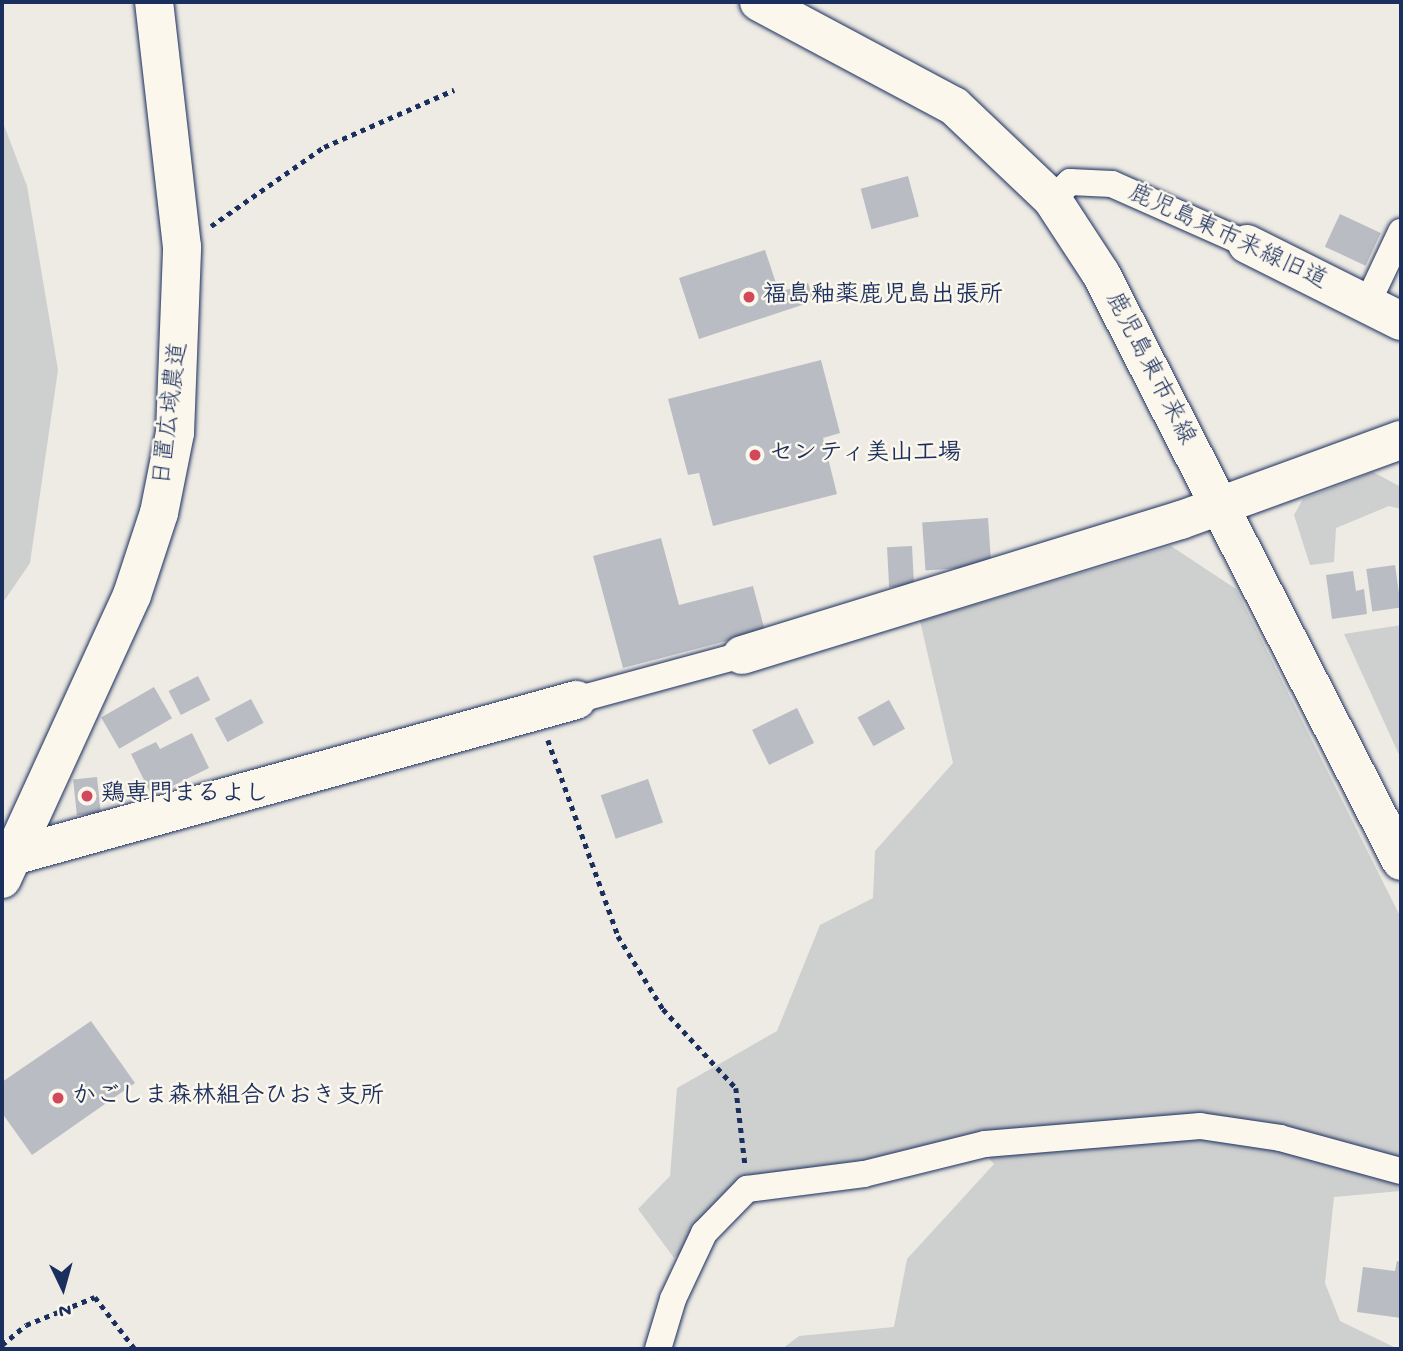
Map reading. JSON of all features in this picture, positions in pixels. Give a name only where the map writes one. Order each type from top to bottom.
[{"type":"street","name":"日置広域農道","points":[[5,864],[105,658],[159,513],[175,433],[181,247],[154,2]]},
{"type":"street","name":"鹿児島東市来線","points":[[759,2],[954,106],[1052,199],[1101,274],[1401,861]]},
{"type":"street","name":"鹿児島東市来線旧道","points":[[1052,199],[1070,182],[1112,184],[1247,244],[1401,321]]},
{"type":"street","points":[[1367,304],[1401,232]]},
{"type":"street","points":[[5,864],[742,654],[1219,506],[1401,440]]},
{"type":"street","points":[[658,1349],[673,1299],[704,1233],[747,1189],[864,1174],[985,1144],[1200,1126],[1280,1138],[1401,1171]]},
{"type":"path","points":[[181,247],[324,147],[454,90]]},
{"type":"path","points":[[537,711],[618,936],[663,1009],[736,1088],[747,1189]]},
{"type":"path","points":[[2,1345],[26,1325],[95,1297],[135,1349]]},
{"type":"shaded area","points":[[2,120],[27,186],[58,370],[30,563],[2,604]]},
{"type":"shaded area","points":[[1373,472],[1401,487],[1401,509],[1389,506],[1336,528],[1334,562],[1310,565],[1294,515],[1303,499]]},
{"type":"shaded area","points":[[1171,546],[1236,589],[1401,918],[1401,1191],[1334,1197],[1325,1283],[1340,1321],[1398,1349],[782,1349],[799,1336],[894,1327],[907,1259],[994,1164],[969,1136],[759,1194],[674,1258],[638,1209],[670,1176],[677,1088],[777,1031],[820,925],[873,898],[875,851],[953,763],[920,621]]},
{"type":"shaded area","points":[[1401,625],[1401,759],[1344,634]]},
{"type":"building","points":[[908,176],[919,217],[872,229],[861,189]]},
{"type":"building","points":[[1340,214],[1381,233],[1366,266],[1325,247]]},
{"type":"building","name":"福島釉薬鹿児島出張所","points":[[765,250],[779,292],[808,283],[814,301],[699,339],[679,278]]},
{"type":"building","name":"センティ美山工場","points":[[821,360],[840,433],[823,438],[837,494],[713,526],[699,473],[688,475],[668,399]]},
{"type":"building","points":[[988,518],[991,566],[926,570],[922,523]]},
{"type":"building","points":[[661,538],[679,605],[753,586],[765,631],[623,668],[593,556]]},
{"type":"building","points":[[912,546],[914,586],[889,587],[887,547]]},
{"type":"building","points":[[1395,565],[1401,608],[1372,612],[1366,569]]},
{"type":"building","points":[[1353,571],[1356,591],[1364,589],[1367,614],[1332,619],[1326,575]]},
{"type":"building","points":[[198,676],[210,700],[181,715],[169,691]]},
{"type":"building","points":[[154,687],[172,718],[119,749],[101,718]]},
{"type":"building","points":[[251,699],[264,723],[227,742],[215,718]]},
{"type":"building","points":[[889,700],[905,729],[874,746],[858,717]]},
{"type":"building","points":[[797,708],[814,743],[769,765],[752,730]]},
{"type":"building","points":[[192,733],[209,768],[152,796],[131,754],[156,742],[160,749]]},
{"type":"building","name":"鶏専門まるよし","points":[[97,777],[101,813],[77,815],[73,780]]},
{"type":"building","points":[[648,779],[663,822],[616,839],[601,795]]},
{"type":"building","name":"かごしま森林組合ひおき支所","points":[[91,1021],[135,1083],[32,1155],[2,1113],[2,1082]]},
{"type":"building","points":[[1397,1261],[1401,1262],[1401,1318],[1357,1312],[1363,1267],[1395,1271]]},
{"type":"place","name":"福島釉薬鹿児島出張所","points":[[749,297]]},
{"type":"place","name":"センティ美山工場","points":[[755,455]]},
{"type":"place","name":"鶏専門まるよし","points":[[87,796]]},
{"type":"place","name":"かごしま森林組合ひおき支所","points":[[58,1098]]}]
